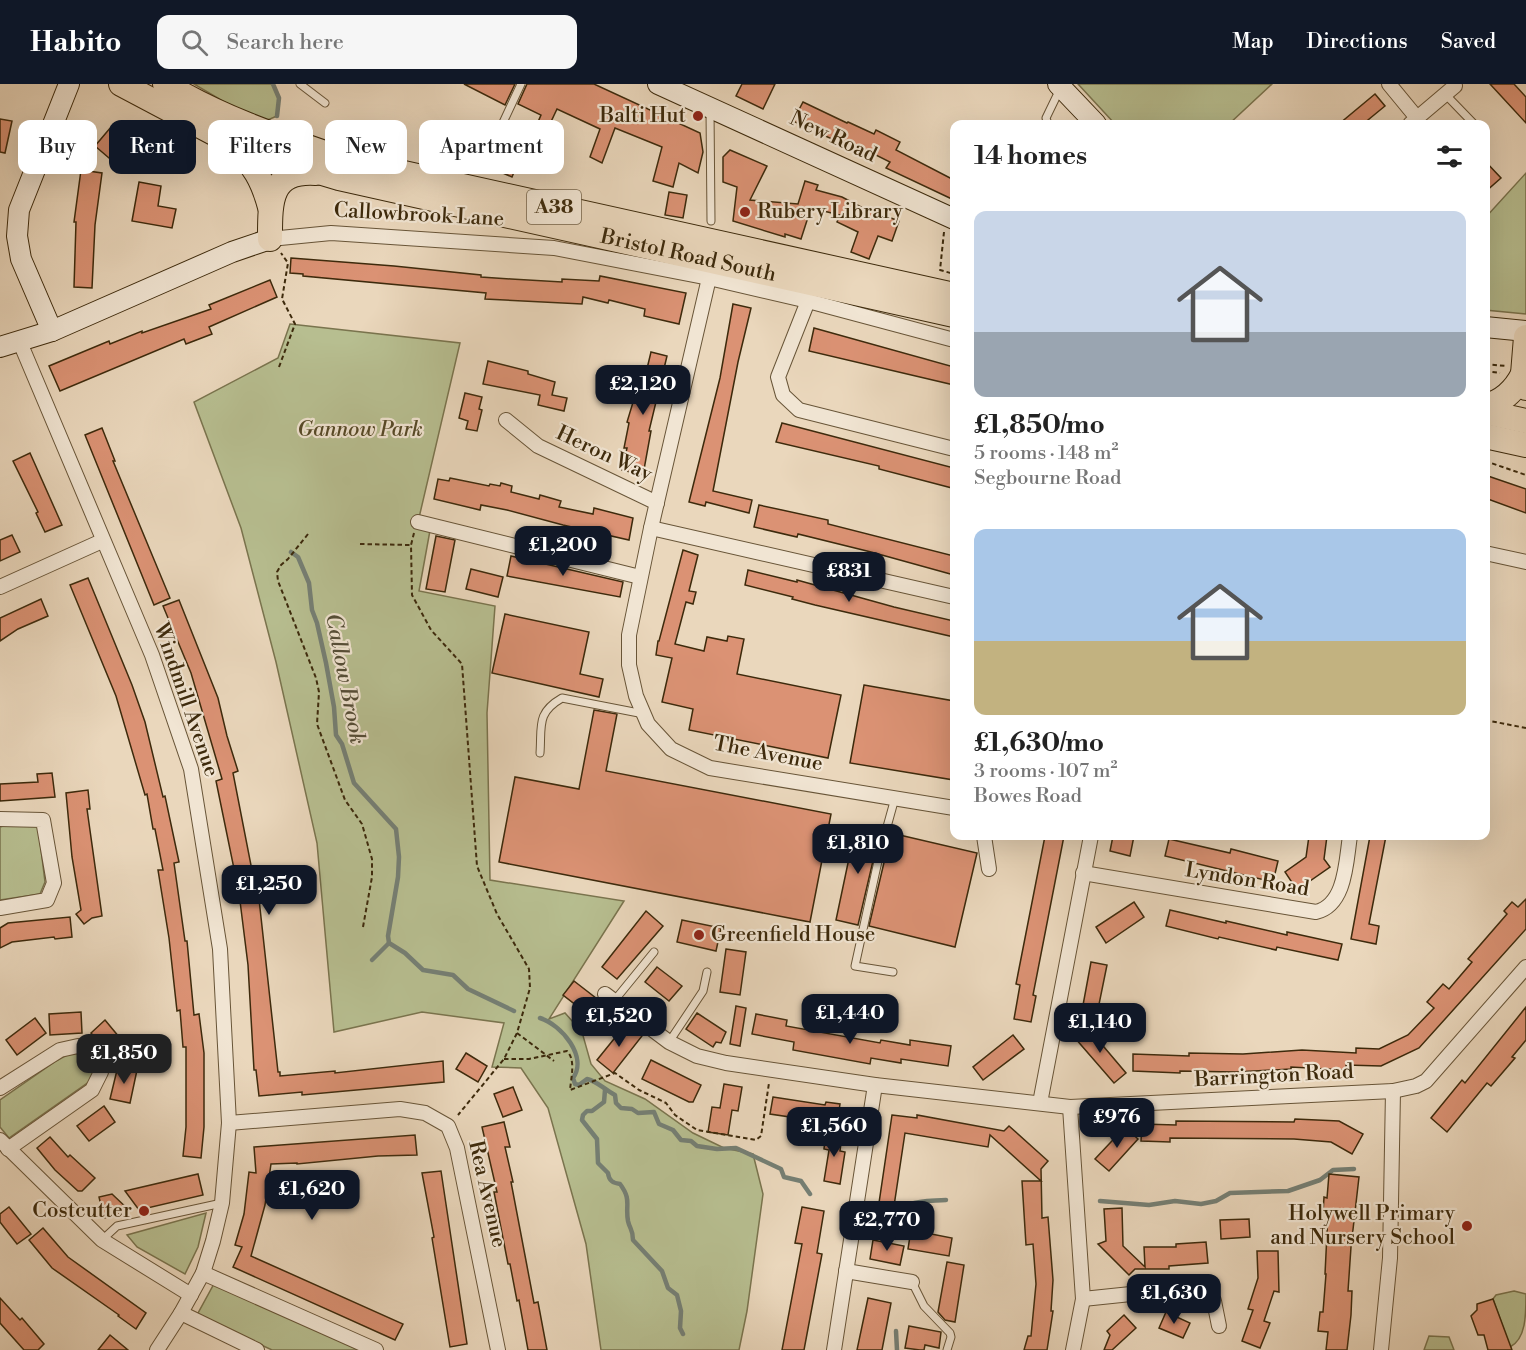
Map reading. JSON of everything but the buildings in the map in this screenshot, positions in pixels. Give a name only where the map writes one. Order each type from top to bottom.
[{"type":"highway","name":"Bristol Road South","points":[[121,84],[208,130]]},
{"type":"highway","name":"Bristol Road South","points":[[165,84],[196,103],[345,160],[950,294]]},
{"type":"highway","name":"Bristol Road South","points":[[313,170],[339,178],[950,314]]},
{"type":"highway","points":[[270,239],[270,207],[279,185],[291,175],[298,173],[316,173],[339,178]]},
{"type":"highway","points":[[258,174],[270,207]]},
{"type":"highway","points":[[1490,404],[1508,394],[1518,379],[1526,337]]},
{"type":"highway","points":[[1490,413],[1526,421]]},
{"type":"highway","points":[[1490,437],[1526,445]]},
{"type":"street","points":[[52,331],[21,259],[17,236],[20,210],[69,84]]},
{"type":"street","name":"New Road","points":[[658,84],[950,217]]},
{"type":"street","points":[[1389,84],[1412,120]]},
{"type":"street","points":[[1060,85],[1092,120]]},
{"type":"street","points":[[1414,120],[1450,90]]},
{"type":"street","name":"Callowbrook Lane","points":[[9,344],[52,331],[232,252],[270,239],[331,233],[543,248],[709,278],[808,301],[950,339]]},
{"type":"street","name":"The Avenue","points":[[709,278],[640,577],[629,635],[629,665],[636,696],[648,724],[671,749],[710,768],[950,807]]},
{"type":"street","points":[[808,301],[778,377],[783,395],[799,410],[950,448]]},
{"type":"street","points":[[1490,327],[1526,331]]},
{"type":"street","name":"Windmill Avenue","points":[[9,344],[102,541],[152,656],[190,769],[220,949],[229,1123],[222,1203],[203,1273],[157,1350]]},
{"type":"street","name":"Heron Way","points":[[506,420],[538,446],[657,503]]},
{"type":"street","points":[[418,522],[640,577]]},
{"type":"street","points":[[651,528],[950,596]]},
{"type":"street","points":[[0,587],[102,541]]},
{"type":"street","points":[[1490,554],[1526,562]]},
{"type":"street","points":[[0,819],[43,820],[54,884],[47,900],[0,908]]},
{"type":"street","points":[[985,840],[989,869]]},
{"type":"street","points":[[1040,1103],[1090,840]]},
{"type":"street","name":"Lyndon Road","points":[[1083,873],[1316,912],[1324,910],[1340,892],[1349,840]]},
{"type":"street","name":"Barrington Road","points":[[610,998],[669,1042],[697,1056],[726,1063],[875,1085],[1070,1107],[1393,1091],[1416,1086],[1425,1081],[1526,967]]},
{"type":"street","points":[[0,1088],[60,1050],[78,1046],[95,1056],[100,1072],[92,1090],[4,1145],[102,1240],[191,1295]]},
{"type":"street","points":[[834,1350],[875,1085]]},
{"type":"street","points":[[1381,1350],[1390,1258],[1393,1091]]},
{"type":"street","points":[[1070,1107],[1083,1299],[1073,1350]]},
{"type":"street","name":"Rea Avenue","points":[[229,1123],[400,1109],[425,1113],[448,1126],[457,1148],[498,1350]]},
{"type":"street","points":[[846,1271],[912,1282]]},
{"type":"street","points":[[203,1273],[376,1350]]},
{"type":"street","points":[[1083,1299],[1150,1292],[1214,1301],[1219,1326]]},
{"type":"street","points":[[181,1313],[257,1350]]},
{"type":"lane","points":[[300,84],[325,103]]},
{"type":"lane","points":[[504,120],[521,84]]},
{"type":"lane","points":[[1047,120],[1060,85]]},
{"type":"lane","points":[[1450,90],[1471,120]]},
{"type":"lane","points":[[710,107],[711,221]]},
{"type":"lane","points":[[540,753],[543,714],[552,704],[562,698],[644,714]]},
{"type":"lane","points":[[893,972],[855,966],[880,852],[895,798]]},
{"type":"lane","points":[[610,998],[654,952]]},
{"type":"lane","points":[[669,1042],[703,991],[707,972]]},
{"type":"lane","points":[[102,1240],[117,1226],[222,1203]]},
{"type":"lane","points":[[912,1282],[924,1306],[950,1333],[947,1350]]},
{"type":"path","points":[[950,217],[940,270],[950,273]]},
{"type":"path","points":[[270,239],[288,263],[282,299],[295,324],[279,367]]},
{"type":"path","points":[[1490,372],[1518,379]]},
{"type":"path","points":[[1490,463],[1526,475]]},
{"type":"path","points":[[418,522],[411,545],[412,595],[431,630],[462,664],[477,866],[497,914],[529,969],[530,988],[517,1033],[504,1059],[448,1126]]},
{"type":"path","points":[[308,534],[288,559],[280,565],[277,572],[278,581],[316,678],[319,692],[317,724],[345,800],[362,824],[372,859],[372,878],[363,927]]},
{"type":"path","points":[[360,544],[411,545]]},
{"type":"path","points":[[1490,721],[1526,728]]},
{"type":"path","points":[[517,1033],[554,1061]]},
{"type":"path","points":[[504,1059],[529,1059],[567,1051],[571,1055],[570,1090],[615,1073],[639,1090],[666,1103],[675,1115],[697,1130],[756,1140],[761,1136],[771,1070]]},
{"type":"green space","points":[[194,84],[273,84],[279,98],[277,116],[268,120],[255,120]]},
{"type":"green space","points":[[1078,84],[1272,84],[1233,120],[1111,120]]},
{"type":"green space","points":[[1526,173],[1526,314],[1490,310],[1490,213]]},
{"type":"green space","name":"Gannow Park","points":[[290,324],[460,343],[418,522],[431,525],[419,591],[495,606],[487,713],[490,880],[624,901],[549,1019],[565,1013],[582,1032],[591,1064],[605,1081],[645,1099],[693,1133],[724,1148],[753,1154],[763,1194],[747,1311],[739,1350],[601,1350],[586,1244],[548,1108],[521,1068],[492,1067],[504,1023],[422,1012],[334,1032],[317,843],[276,662],[241,528],[194,402],[278,358]]},
{"type":"green space","points":[[10,824],[38,825],[45,882],[40,894],[0,900],[0,827]]},
{"type":"green space","points":[[76,1050],[87,1056],[95,1067],[93,1079],[9,1138],[0,1127],[0,1100],[56,1061]]},
{"type":"green space","points":[[206,1213],[198,1247],[185,1274],[137,1247],[127,1235]]},
{"type":"green space","points":[[215,1282],[359,1350],[272,1350],[197,1315]]},
{"type":"green space","points":[[1514,1291],[1526,1294],[1526,1310],[1522,1332],[1510,1347],[1493,1299],[1496,1295]]},
{"type":"green space","points":[[1429,1336],[1449,1337],[1454,1350],[1424,1350]]},
{"type":"waterway","name":"Callow Brook","points":[[273,84],[279,98],[277,116]]},
{"type":"waterway","name":"Callow Brook","points":[[291,552],[298,557],[309,583],[312,610],[317,623],[334,707],[336,735],[342,744],[354,783],[396,829],[399,857],[398,877],[388,936],[389,943],[405,953],[423,970],[453,975],[468,989],[514,1011]]},
{"type":"waterway","points":[[372,960],[389,943]]},
{"type":"waterway","points":[[540,1018],[557,1027],[575,1052],[577,1061],[577,1070],[573,1078],[575,1084],[579,1085],[587,1079],[591,1080],[615,1095],[616,1103],[621,1108],[632,1109],[638,1113],[654,1112],[659,1124],[673,1130],[681,1140],[691,1141],[697,1146],[717,1149],[736,1148],[781,1169],[784,1177],[801,1181],[810,1194]]},
{"type":"waterway","points":[[605,1090],[604,1102],[592,1111],[587,1111],[582,1120],[597,1139],[598,1163],[612,1181],[620,1184],[626,1194],[627,1215],[633,1240],[662,1271],[668,1288],[677,1295],[681,1311],[680,1328],[683,1334]]},
{"type":"waterway","points":[[1100,1201],[1149,1205],[1175,1201],[1201,1204],[1216,1201],[1230,1193],[1288,1191],[1320,1180],[1333,1170],[1354,1169]]},
{"type":"waterway","points":[[886,1223],[913,1203],[946,1200]]},
{"type":"waterway","points":[[896,1331],[897,1350]]},
{"type":"place","name":"Balti Hut","points":[[698,116]]},
{"type":"place","name":"Rubery Library","points":[[745,212]]},
{"type":"place","name":"Greenfield House","points":[[699,935]]},
{"type":"place","name":"Costcutter","points":[[144,1211]]},
{"type":"place","name":"Holywell Primary and Nursery School","points":[[1467,1226]]}]
